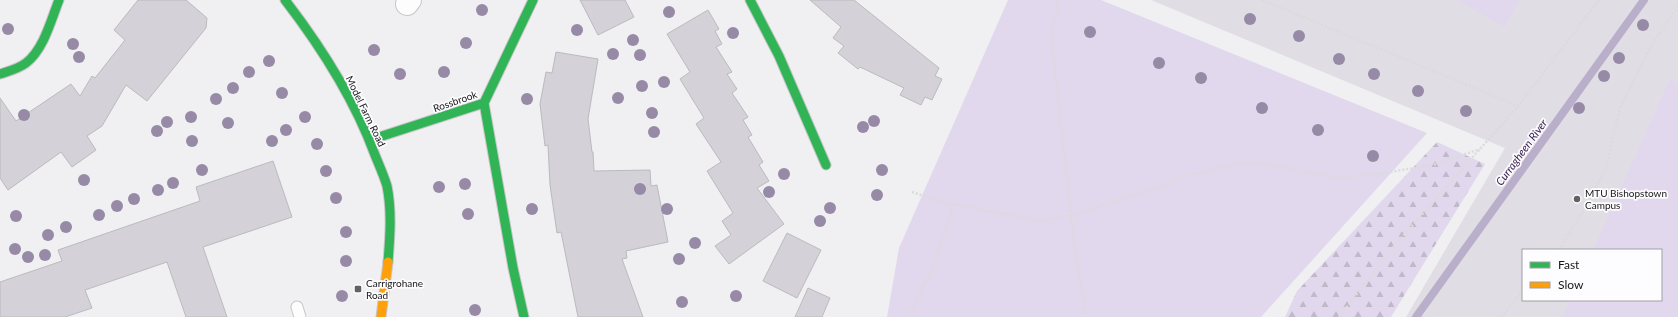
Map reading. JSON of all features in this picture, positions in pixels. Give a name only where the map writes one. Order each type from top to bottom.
[{"type":"street","points":[[0,74],[14,70],[29,61],[44,39],[59,0]]},
{"type":"street","name":"Model Farm Road","points":[[285,0],[329,61],[370,140],[387,189],[390,218],[389,245],[381,317]]},
{"type":"street","name":"Rossbrook","points":[[370,140],[484,103],[533,0]]},
{"type":"street","points":[[750,0],[779,56],[826,165]]},
{"type":"street","points":[[484,103],[513,268],[524,317]]},
{"type":"path","points":[[1056,0],[1058,11],[1051,35],[1075,252],[1086,317]]},
{"type":"path","points":[[1262,0],[1518,106]]},
{"type":"path","points":[[1339,317],[1395,245],[1518,106],[1599,0]]},
{"type":"path","points":[[1560,249],[1585,208],[1606,168],[1620,108],[1651,46],[1678,6]]},
{"type":"path","points":[[912,192],[954,204],[1039,220],[1071,216],[1197,173],[1236,164],[1267,164],[1336,178],[1377,174],[1433,165],[1480,148]]},
{"type":"path","points":[[909,317],[936,260],[954,204]]},
{"type":"path","points":[[1501,317],[1522,292]]},
{"type":"shaded area","name":"MTU Bishopstown Campus","points":[[1151,0],[1678,0],[1678,317],[1406,317],[1505,148]]},
{"type":"green space","points":[[1008,0],[1101,0],[1427,133],[1261,317],[887,317],[899,248]]},
{"type":"green space","points":[[1456,0],[1519,0],[1505,27]]},
{"type":"green space","points":[[1670,79],[1678,83],[1678,317],[1562,317],[1570,301],[1662,301],[1662,249],[1593,249]]},
{"type":"green space","points":[[1437,142],[1485,164],[1391,317],[1285,317],[1297,291]]},
{"type":"building","points":[[138,0],[186,0],[207,18],[206,28],[147,101],[126,85],[102,126],[87,136],[96,150],[72,167],[61,152],[8,190],[0,178],[0,98],[16,121],[71,84],[80,96],[92,76],[95,78],[125,40],[114,30]]},
{"type":"building","points":[[580,0],[625,0],[634,17],[598,35]]},
{"type":"building","points":[[810,0],[854,0],[939,68],[935,76],[942,79],[932,100],[925,97],[921,105],[900,95],[904,88],[860,67],[858,69],[838,53],[844,46],[833,38],[841,27]]},
{"type":"building","points":[[708,10],[719,29],[715,31],[722,44],[716,47],[732,72],[727,74],[737,89],[732,93],[748,117],[743,120],[752,135],[748,137],[763,162],[759,165],[769,181],[757,188],[784,224],[729,264],[715,246],[731,235],[722,221],[733,213],[707,171],[721,162],[696,124],[704,118],[680,79],[690,72],[667,34]]},
{"type":"building","points":[[556,52],[598,59],[588,119],[594,171],[650,170],[651,186],[657,185],[668,242],[626,251],[627,258],[622,259],[643,317],[578,317],[561,232],[557,233],[550,185],[548,145],[545,146],[540,104],[546,72],[552,73]]},
{"type":"building","points":[[273,161],[292,217],[203,247],[227,317],[186,317],[167,262],[85,290],[92,308],[65,317],[0,317],[0,282],[62,261],[58,250],[200,201],[196,187]]},
{"type":"building","points":[[787,233],[821,250],[797,298],[763,281]]},
{"type":"building","points":[[808,288],[830,298],[822,317],[795,317]]},
{"type":"waterway","name":"Curragheen River","points":[[1416,317],[1644,0]]},
{"type":"traffic: fast","points":[[0,74],[20,67],[26,63],[38,50],[59,0]]},
{"type":"traffic: fast","points":[[285,0],[312,36],[336,74],[367,134],[383,174],[387,186],[390,205],[388,262]]},
{"type":"traffic: fast","points":[[370,140],[484,103],[533,0]]},
{"type":"traffic: fast","points":[[750,0],[779,56],[826,165]]},
{"type":"traffic: fast","points":[[484,103],[513,268],[524,317]]},
{"type":"traffic: slow","points":[[381,317],[388,262]]},
{"type":"place","name":"MTU Bishopstown Campus","points":[[1577,199]]},
{"type":"place","name":"Carrigrohane Road","points":[[358,289]]}]
